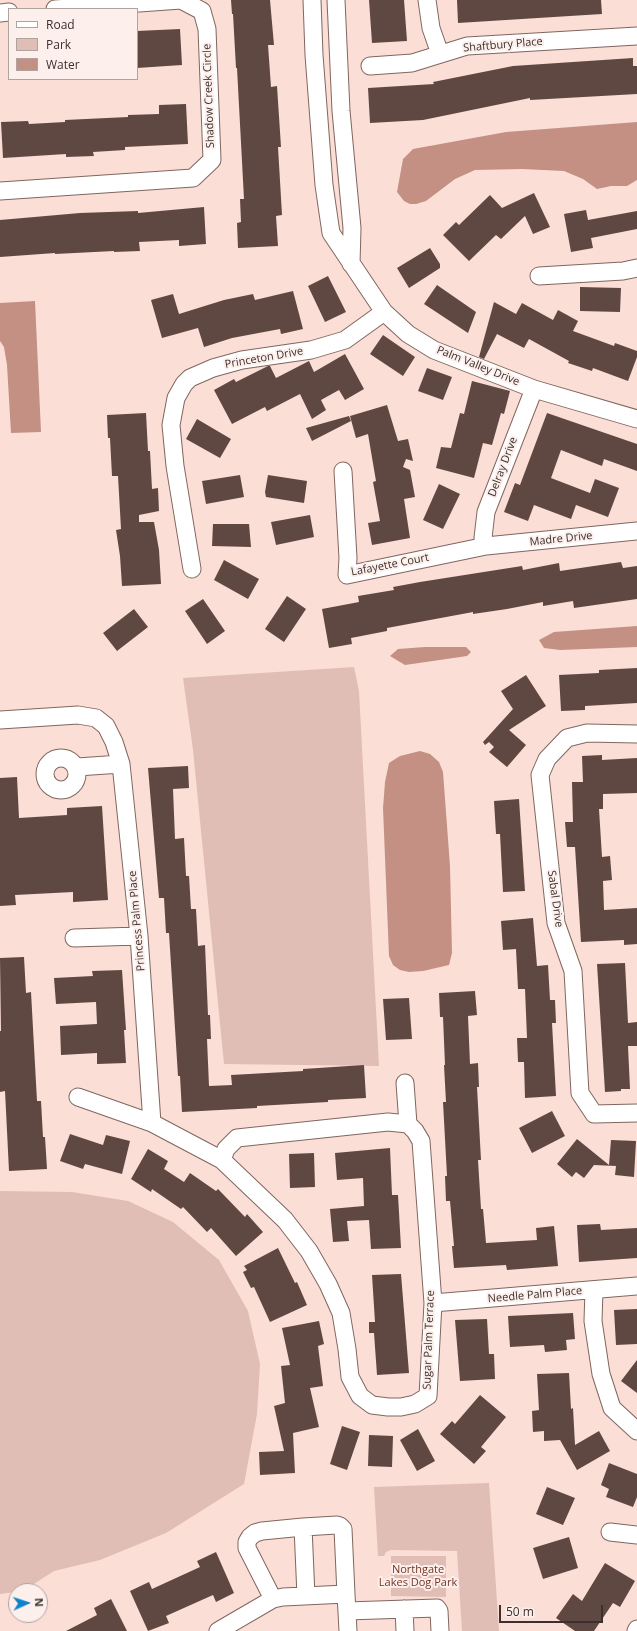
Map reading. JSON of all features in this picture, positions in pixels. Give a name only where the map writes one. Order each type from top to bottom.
[{"type":"street","name":"Shadow Creek Circle","points":[[0,191],[193,178],[212,160],[207,29],[202,11],[181,0],[69,8]]},
{"type":"street","name":"Palm Valley Drive","points":[[312,0],[314,55],[324,185],[331,233],[384,312],[408,334],[434,350],[534,389],[637,419]]},
{"type":"street","points":[[336,0],[340,100],[352,228],[351,264]]},
{"type":"street","points":[[427,0],[431,28],[440,54]]},
{"type":"street","name":"Shaftbury Place","points":[[370,66],[412,63],[467,46],[637,36]]},
{"type":"street","points":[[318,101],[340,100]]},
{"type":"street","points":[[539,276],[623,272],[637,268]]},
{"type":"street","name":"Princeton Drive","points":[[192,569],[175,466],[171,426],[172,411],[176,398],[184,384],[190,378],[213,368],[242,360],[311,350],[345,340],[384,312]]},
{"type":"street","name":"Delray Drive","points":[[486,546],[483,538],[486,512],[534,389]]},
{"type":"street","name":"Lafayette Court","points":[[343,471],[348,558],[347,575],[486,546]]},
{"type":"street","name":"Madre Drive","points":[[486,546],[637,531]]},
{"type":"street","name":"Princess Palm Place","points":[[0,720],[78,715],[96,718],[106,726],[114,742],[121,764],[139,936],[152,1123]]},
{"type":"street","name":"Sabal Drive","points":[[637,734],[586,734],[567,738],[547,758],[540,775],[556,923],[573,972],[580,1093],[594,1114],[637,1113]]},
{"type":"street","points":[[77,767],[121,764]]},
{"type":"street","points":[[74,938],[139,936]]},
{"type":"street","points":[[222,1160],[226,1149],[237,1138],[388,1122],[408,1124],[405,1083]]},
{"type":"street","name":"Sugar Palm Terrace","points":[[78,1097],[152,1123],[222,1160],[285,1220],[313,1258],[328,1284],[341,1313],[350,1377],[360,1396],[372,1405],[401,1407],[415,1404],[428,1396],[432,1303],[421,1141],[415,1131],[408,1124]]},
{"type":"street","name":"Needle Palm Place","points":[[432,1303],[637,1286]]},
{"type":"street","points":[[594,1290],[593,1321],[600,1374],[612,1408],[637,1432]]},
{"type":"street","points":[[273,1599],[246,1548],[250,1537],[255,1533],[303,1527],[340,1526],[342,1529],[348,1631]]},
{"type":"street","points":[[303,1527],[306,1596]]},
{"type":"street","points":[[610,1532],[637,1535]]},
{"type":"street","points":[[218,1631],[273,1599],[346,1594]]},
{"type":"street","points":[[347,1611],[437,1608],[439,1611],[440,1631]]},
{"type":"street","points":[[404,1609],[405,1631]]},
{"type":"green space","points":[[354,667],[359,691],[379,1066],[224,1064],[193,750],[183,678]]},
{"type":"green space","points":[[0,1191],[72,1192],[128,1201],[173,1222],[219,1260],[248,1311],[260,1364],[257,1414],[244,1484],[166,1533],[100,1560],[54,1571],[35,1583],[8,1583],[8,1593],[0,1594]]},
{"type":"green space","points":[[489,1483],[499,1631],[462,1631],[457,1551],[391,1550],[386,1552],[384,1556],[378,1556],[374,1487]]},
{"type":"green space","name":"Northgate Lakes Dog Park","points":[[391,1556],[446,1556],[446,1597],[391,1596]]},
{"type":"water","points":[[637,122],[637,180],[627,186],[611,186],[597,189],[583,179],[564,171],[522,169],[475,170],[455,179],[426,201],[416,204],[410,204],[404,201],[397,192],[403,159],[413,149],[506,132]]},
{"type":"water","points":[[35,301],[41,432],[11,433],[7,365],[4,347],[0,341],[0,303]]},
{"type":"water","points":[[637,626],[637,647],[560,650],[544,648],[539,640],[554,632]]},
{"type":"water","points":[[425,647],[466,647],[471,652],[467,656],[405,665],[390,656],[398,649]]},
{"type":"water","points":[[420,751],[430,754],[439,762],[443,772],[450,866],[452,953],[449,965],[423,971],[409,972],[400,970],[393,965],[389,956],[383,808],[385,782],[389,763],[400,756]]},
{"type":"building","points":[[231,0],[270,0],[274,45],[268,45],[271,87],[277,86],[281,147],[278,147],[282,215],[276,216],[278,246],[238,248],[237,223],[241,222],[240,199],[244,199],[237,68]]},
{"type":"building","points":[[369,0],[404,0],[407,41],[372,43]]},
{"type":"building","points":[[457,0],[601,0],[602,14],[458,23]]},
{"type":"building","points":[[180,29],[182,65],[138,68],[138,31]]},
{"type":"building","points":[[633,58],[633,66],[637,66],[637,94],[530,100],[530,98],[423,120],[370,123],[368,88],[434,84],[433,82],[513,66]]},
{"type":"building","points":[[186,104],[188,144],[125,147],[125,150],[93,152],[94,156],[66,157],[66,154],[3,158],[1,122],[28,121],[29,124],[65,122],[65,120],[128,117],[128,115],[159,114],[159,105]]},
{"type":"building","points":[[534,193],[550,227],[533,234],[525,216],[501,239],[496,235],[469,261],[443,235],[456,222],[459,225],[490,195],[502,208]]},
{"type":"building","points":[[204,207],[206,244],[179,246],[179,240],[139,242],[140,251],[55,253],[0,257],[0,220],[80,213],[138,211],[138,213]]},
{"type":"building","points":[[586,210],[588,220],[637,211],[637,229],[591,238],[593,248],[571,252],[564,214]]},
{"type":"building","points":[[430,248],[440,264],[440,268],[409,288],[397,268]]},
{"type":"building","points":[[328,276],[346,312],[325,322],[308,286]]},
{"type":"building","points":[[437,285],[476,312],[468,333],[424,304]]},
{"type":"building","points":[[580,287],[621,288],[620,312],[580,311]]},
{"type":"building","points":[[293,291],[303,329],[281,334],[280,329],[232,338],[204,347],[198,328],[162,338],[151,300],[173,294],[179,314],[224,300],[253,294],[255,300]]},
{"type":"building","points":[[494,302],[516,314],[522,303],[553,320],[558,310],[578,321],[573,331],[614,346],[615,343],[637,351],[637,357],[628,381],[593,368],[592,371],[568,363],[569,361],[529,339],[524,348],[497,334],[484,359],[479,357]]},
{"type":"building","points":[[383,335],[415,357],[403,376],[370,354]]},
{"type":"building","points":[[345,354],[364,389],[345,400],[339,390],[321,400],[326,410],[312,419],[300,394],[267,411],[265,407],[232,424],[214,390],[234,379],[236,382],[268,366],[270,366],[276,378],[309,361],[314,372]]},
{"type":"building","points":[[427,368],[452,377],[443,400],[418,391]]},
{"type":"building","points":[[472,381],[510,391],[504,414],[501,413],[492,445],[483,443],[474,478],[436,468],[441,447],[451,448],[460,413],[464,414]]},
{"type":"building","points":[[387,405],[398,441],[408,439],[413,461],[406,459],[403,467],[410,470],[415,497],[404,499],[410,538],[372,545],[368,523],[380,521],[373,482],[376,481],[368,434],[356,438],[350,416]]},
{"type":"building","points":[[146,413],[152,489],[158,488],[159,511],[139,515],[139,522],[154,522],[159,550],[161,584],[122,586],[120,556],[116,530],[121,529],[118,476],[112,476],[107,415]]},
{"type":"building","points":[[547,413],[637,444],[637,471],[604,459],[602,466],[561,450],[551,478],[590,493],[595,479],[619,488],[608,517],[576,505],[571,519],[534,505],[528,521],[504,512],[515,483],[520,485]]},
{"type":"building","points":[[349,416],[351,421],[312,441],[306,428]]},
{"type":"building","points":[[197,419],[231,439],[220,458],[186,439]]},
{"type":"building","points":[[240,475],[244,497],[206,504],[202,481]]},
{"type":"building","points":[[268,475],[307,481],[304,503],[266,497],[265,492]]},
{"type":"building","points":[[439,484],[460,494],[443,529],[423,520]]},
{"type":"building","points":[[310,515],[314,537],[276,545],[271,522]]},
{"type":"building","points":[[213,524],[249,524],[251,547],[212,546]]},
{"type":"building","points":[[224,560],[259,579],[248,599],[214,580]]},
{"type":"building","points":[[621,562],[623,568],[637,566],[637,599],[574,608],[573,601],[543,606],[543,602],[473,614],[473,612],[387,628],[387,631],[351,638],[352,644],[329,648],[322,609],[359,602],[358,596],[394,590],[393,587],[420,582],[522,566],[523,570],[559,563],[560,571]]},
{"type":"building","points":[[287,596],[306,609],[284,642],[265,629]]},
{"type":"building","points":[[203,599],[225,631],[207,644],[185,611]]},
{"type":"building","points":[[134,609],[148,627],[117,651],[103,633]]},
{"type":"building","points":[[637,668],[637,703],[585,706],[585,710],[561,711],[559,675],[599,673],[599,670]]},
{"type":"building","points":[[526,675],[546,706],[509,730],[526,745],[507,767],[489,752],[494,747],[489,742],[485,745],[483,742],[513,709],[501,691]]},
{"type":"building","points":[[602,755],[602,760],[637,758],[637,793],[603,794],[603,809],[599,809],[602,857],[610,856],[612,880],[603,881],[604,910],[637,908],[637,944],[624,945],[624,940],[581,942],[575,847],[567,847],[565,822],[573,822],[572,782],[583,782],[582,756]]},
{"type":"building","points":[[188,766],[189,788],[173,789],[175,839],[184,838],[186,876],[189,876],[191,909],[196,909],[198,946],[205,945],[208,1015],[210,1015],[211,1039],[207,1039],[209,1086],[232,1085],[231,1075],[303,1071],[303,1069],[364,1065],[366,1098],[328,1100],[328,1102],[257,1106],[257,1108],[182,1112],[180,1076],[178,1076],[169,933],[166,933],[164,898],[159,898],[148,768]]},
{"type":"building","points":[[17,777],[19,818],[67,815],[67,808],[102,806],[108,900],[73,902],[73,892],[15,895],[16,905],[0,906],[0,778]]},
{"type":"building","points":[[519,799],[525,891],[503,892],[500,834],[496,834],[494,801]]},
{"type":"building","points":[[533,918],[537,966],[548,965],[550,1000],[555,1000],[556,1023],[552,1023],[556,1096],[525,1098],[524,1062],[518,1062],[517,1038],[527,1038],[525,989],[518,989],[516,949],[503,950],[501,921]]},
{"type":"building","points":[[24,957],[26,993],[31,992],[37,1101],[41,1101],[47,1169],[9,1171],[5,1091],[0,1092],[0,958]]},
{"type":"building","points":[[625,963],[628,1023],[637,1022],[637,1046],[628,1046],[630,1089],[605,1092],[597,964]]},
{"type":"building","points":[[122,970],[126,1030],[124,1030],[126,1063],[97,1064],[97,1053],[61,1055],[60,1026],[97,1024],[96,1002],[56,1004],[54,978],[93,976],[92,971]]},
{"type":"building","points":[[475,991],[477,1015],[468,1016],[470,1064],[478,1063],[479,1087],[477,1087],[481,1160],[478,1160],[481,1209],[483,1209],[486,1243],[537,1240],[536,1228],[554,1226],[558,1266],[507,1270],[506,1265],[454,1268],[452,1246],[454,1246],[450,1201],[446,1201],[445,1176],[447,1176],[443,1102],[446,1102],[445,1065],[443,1017],[440,1017],[439,993]]},
{"type":"building","points":[[409,998],[412,1039],[386,1040],[383,999]]},
{"type":"building","points":[[552,1111],[565,1136],[532,1153],[519,1128]]},
{"type":"building","points":[[70,1134],[103,1145],[106,1135],[130,1141],[122,1174],[85,1164],[83,1169],[60,1161]]},
{"type":"building","points":[[577,1139],[609,1165],[611,1140],[636,1141],[634,1177],[615,1175],[616,1166],[594,1165],[584,1178],[576,1172],[572,1177],[557,1164]]},
{"type":"building","points":[[390,1148],[392,1195],[398,1195],[401,1248],[371,1249],[369,1220],[347,1221],[349,1241],[333,1242],[330,1209],[364,1206],[363,1178],[337,1180],[335,1153]]},
{"type":"building","points":[[148,1149],[168,1161],[164,1169],[184,1182],[190,1173],[216,1191],[218,1189],[245,1217],[247,1214],[263,1232],[236,1256],[211,1228],[207,1232],[183,1207],[181,1209],[152,1189],[151,1192],[131,1179]]},
{"type":"building","points":[[314,1153],[315,1187],[290,1188],[289,1154]]},
{"type":"building","points":[[600,1224],[601,1230],[637,1228],[637,1258],[579,1262],[577,1225]]},
{"type":"building","points":[[278,1248],[295,1283],[297,1282],[307,1305],[270,1322],[254,1287],[251,1288],[243,1272],[247,1270],[244,1266]]},
{"type":"building","points":[[401,1274],[409,1373],[377,1375],[374,1333],[369,1333],[369,1322],[375,1322],[372,1275]]},
{"type":"building","points":[[637,1309],[637,1344],[616,1345],[614,1310]]},
{"type":"building","points":[[573,1313],[575,1339],[566,1340],[567,1350],[545,1352],[544,1345],[510,1347],[508,1316]]},
{"type":"building","points":[[487,1319],[489,1354],[494,1354],[495,1379],[460,1381],[455,1320]]},
{"type":"building","points":[[319,1321],[324,1344],[318,1346],[323,1386],[310,1388],[319,1427],[293,1433],[295,1473],[260,1475],[259,1452],[284,1451],[274,1406],[285,1403],[281,1366],[290,1365],[282,1328]]},
{"type":"building","points":[[637,1360],[637,1393],[621,1381]]},
{"type":"building","points":[[569,1373],[575,1445],[599,1431],[610,1451],[577,1470],[560,1440],[544,1441],[544,1431],[533,1432],[532,1411],[539,1410],[537,1374]]},
{"type":"building","points":[[480,1395],[506,1417],[481,1447],[486,1451],[474,1464],[440,1434],[452,1421],[455,1424]]},
{"type":"building","points":[[342,1426],[360,1432],[347,1470],[330,1464]]},
{"type":"building","points":[[418,1429],[435,1461],[417,1471],[400,1440]]},
{"type":"building","points":[[369,1435],[393,1436],[392,1467],[368,1466]]},
{"type":"building","points":[[609,1463],[637,1474],[637,1497],[633,1507],[606,1497],[609,1489],[601,1485]]},
{"type":"building","points":[[547,1487],[575,1498],[563,1525],[536,1514]]},
{"type":"building","points":[[569,1537],[578,1568],[543,1579],[533,1548]]},
{"type":"building","points":[[216,1552],[234,1593],[216,1602],[213,1595],[166,1616],[169,1623],[148,1631],[130,1591],[149,1582],[152,1589],[200,1567],[197,1561]]},
{"type":"building","points":[[605,1563],[635,1581],[620,1607],[613,1603],[594,1631],[575,1631],[556,1618],[573,1594],[582,1601]]},
{"type":"building","points":[[111,1599],[127,1631],[66,1631],[97,1615],[94,1608]]}]
